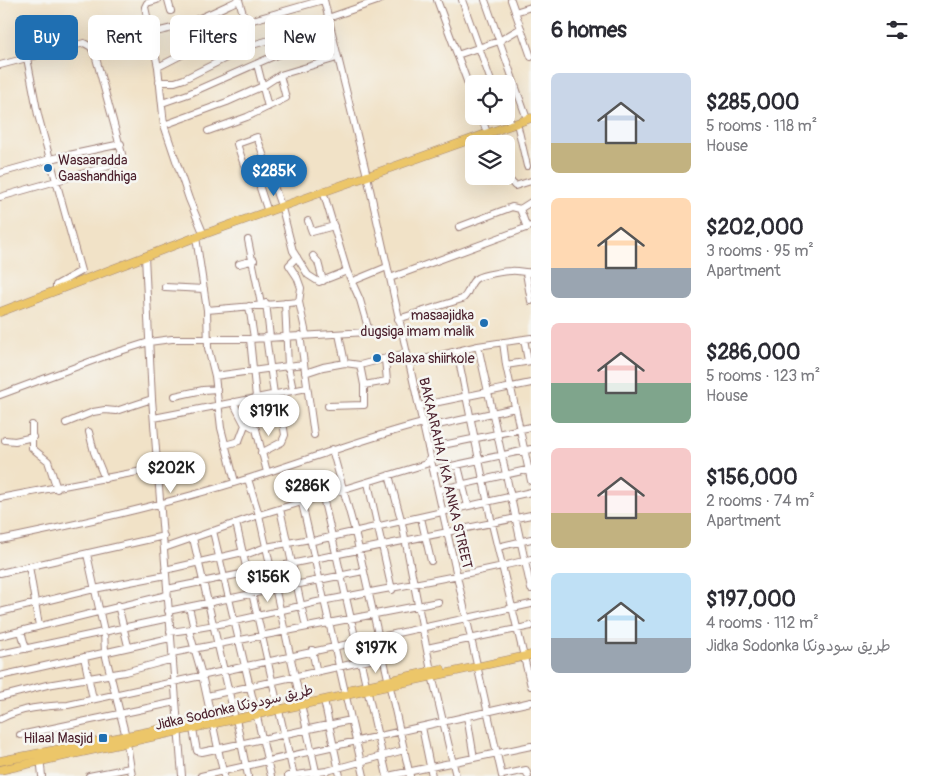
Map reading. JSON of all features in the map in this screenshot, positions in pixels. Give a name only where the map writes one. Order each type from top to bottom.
[{"type":"main road","points":[[515,124],[529,119]]},
{"type":"main road","points":[[0,312],[145,256],[511,125]]},
{"type":"main road","name":"Jidka Sodonka طريق سودونكا","points":[[0,770],[40,758],[126,741],[527,653]]},
{"type":"main road","name":"Jidka Sodonka طريق سودونكا","points":[[301,702],[324,700],[345,693]]},
{"type":"main road","name":"Jidka Sodonka طريق سودونكا","points":[[177,730],[193,729],[212,722]]},
{"type":"main road","name":"Jidka Sodonka طريق سودونكا","points":[[0,761],[40,758]]},
{"type":"street","points":[[146,15],[145,7],[147,3],[157,0]]},
{"type":"street","points":[[168,0],[171,10]]},
{"type":"street","points":[[160,31],[174,29],[194,22],[239,0],[244,15]]},
{"type":"street","points":[[255,19],[323,0]]},
{"type":"street","name":"BAKAARAHA / KA ANKA STREET","points":[[323,0],[327,15]]},
{"type":"street","points":[[334,19],[371,2],[380,0]]},
{"type":"street","points":[[437,0],[465,76]]},
{"type":"street","points":[[462,0],[489,75]]},
{"type":"street","points":[[485,0],[529,119]]},
{"type":"street","points":[[511,0],[531,57]]},
{"type":"street","points":[[515,12],[531,7]]},
{"type":"street","points":[[457,55],[499,40],[521,28]]},
{"type":"street","points":[[0,197],[116,164],[122,154],[121,144],[96,58],[91,47],[84,43],[78,45]]},
{"type":"street","name":"BAKAARAHA / KA ANKA STREET","points":[[334,45],[367,176],[400,330],[419,406],[446,533],[502,775]]},
{"type":"street","points":[[164,125],[264,86],[280,75],[337,58]]},
{"type":"street","points":[[0,65],[19,60]]},
{"type":"street","points":[[27,60],[38,115],[80,271],[56,285],[56,291]]},
{"type":"street","points":[[156,60],[164,125],[200,236],[207,338],[215,376],[221,428],[236,482]]},
{"type":"street","points":[[158,67],[172,60]]},
{"type":"street","points":[[159,82],[175,82],[184,79],[222,60]]},
{"type":"street","points":[[162,103],[268,60]]},
{"type":"street","points":[[257,64],[268,107]]},
{"type":"street","points":[[208,132],[268,107],[287,96],[280,75]]},
{"type":"street","points":[[484,125],[488,134]]},
{"type":"street","points":[[514,125],[527,166]]},
{"type":"street","points":[[249,180],[237,144],[257,137],[282,207],[289,237],[297,257],[310,278],[323,281],[347,271]]},
{"type":"street","points":[[0,173],[50,158],[121,144]]},
{"type":"street","points":[[514,185],[531,181]]},
{"type":"street","points":[[260,188],[268,212]]},
{"type":"street","points":[[323,192],[347,271],[353,282],[369,331]]},
{"type":"street","points":[[459,227],[512,207],[520,209],[531,202]]},
{"type":"street","points":[[390,278],[529,227],[520,209]]},
{"type":"street","points":[[308,221],[312,232],[334,226]]},
{"type":"street","points":[[248,240],[263,304],[274,394],[282,416],[285,437],[282,442],[261,453]]},
{"type":"street","points":[[145,256],[152,399],[182,776]]},
{"type":"street","points":[[313,256],[318,262],[323,281]]},
{"type":"street","points":[[297,257],[288,264],[301,288],[299,302],[303,364],[314,435]]},
{"type":"street","points":[[239,264],[254,260]]},
{"type":"street","points":[[353,282],[387,267]]},
{"type":"street","points":[[398,319],[462,299],[466,297],[472,282],[489,273],[499,274],[510,270],[529,272],[531,301]]},
{"type":"street","points":[[165,288],[204,289]]},
{"type":"street","points":[[206,310],[299,302]]},
{"type":"street","points":[[285,303],[288,366],[292,390]]},
{"type":"street","points":[[249,306],[256,398]]},
{"type":"street","points":[[0,395],[149,342],[207,338],[252,339],[302,334],[339,334],[400,330]]},
{"type":"street","points":[[339,334],[346,363]]},
{"type":"street","points":[[408,363],[478,346],[531,338]]},
{"type":"street","points":[[506,365],[530,361],[524,339]]},
{"type":"street","points":[[503,342],[510,387],[531,481]]},
{"type":"street","points":[[478,346],[521,542],[528,560],[530,584]]},
{"type":"street","points":[[457,351],[492,524],[512,607],[527,653],[531,686]]},
{"type":"street","points":[[305,373],[346,363],[360,365],[406,353]]},
{"type":"street","points":[[364,385],[387,381],[385,359]]},
{"type":"street","points":[[215,376],[303,364]]},
{"type":"street","points":[[328,406],[364,404],[364,385],[360,365]]},
{"type":"street","points":[[419,406],[531,383]]},
{"type":"street","points":[[154,418],[307,388]]},
{"type":"street","points":[[175,396],[217,389]]},
{"type":"street","points":[[66,423],[93,412],[116,411],[152,399]]},
{"type":"street","points":[[233,402],[245,422],[255,428],[268,472]]},
{"type":"street","points":[[0,540],[161,504],[248,479],[332,449],[423,426],[515,408]]},
{"type":"street","points":[[226,445],[239,441],[245,422]]},
{"type":"street","points":[[32,425],[32,448],[48,461],[57,489]]},
{"type":"street","points":[[428,448],[531,427]]},
{"type":"street","points":[[89,432],[94,452],[105,479]]},
{"type":"street","points":[[4,440],[15,441],[33,437]]},
{"type":"street","points":[[433,470],[458,466],[531,448]]},
{"type":"street","points":[[332,449],[355,532],[367,594],[410,774]]},
{"type":"street","points":[[164,548],[259,515],[426,464],[430,458]]},
{"type":"street","points":[[458,466],[468,506]]},
{"type":"street","points":[[0,498],[57,489],[158,468]]},
{"type":"street","points":[[438,490],[530,470]]},
{"type":"street","points":[[389,475],[402,523],[420,605],[432,674],[456,776]]},
{"type":"street","points":[[248,479],[259,515],[316,774]]},
{"type":"street","points":[[368,483],[392,590]]},
{"type":"street","points":[[0,612],[243,552],[245,555],[266,547],[310,539],[312,541],[402,523],[531,492]]},
{"type":"street","points":[[323,497],[388,776],[410,774],[531,746]]},
{"type":"street","points":[[302,503],[364,776]]},
{"type":"street","points":[[280,509],[306,627]]},
{"type":"street","points":[[0,636],[98,612],[203,582],[359,552],[531,515]]},
{"type":"street","points":[[421,518],[431,561]]},
{"type":"street","points":[[236,523],[266,660],[291,757],[292,776],[316,774],[404,750]]},
{"type":"street","points":[[213,531],[271,776]]},
{"type":"street","points":[[0,573],[164,536]]},
{"type":"street","points":[[193,538],[248,776]]},
{"type":"street","points":[[498,547],[531,539]]},
{"type":"street","points":[[87,554],[98,612],[104,631],[105,653],[116,693],[132,776]]},
{"type":"street","points":[[0,676],[105,653],[192,629],[280,612],[324,601],[392,590],[528,560]]},
{"type":"street","points":[[29,566],[39,626]]},
{"type":"street","points":[[0,654],[169,615],[189,607],[363,571]]},
{"type":"street","points":[[0,697],[47,685],[111,675],[194,649],[438,602]]},
{"type":"street","points":[[0,719],[37,707],[68,705],[223,669],[531,604]]},
{"type":"street","points":[[118,605],[128,646]]},
{"type":"street","points":[[189,607],[194,649],[202,675],[224,773]]},
{"type":"street","points":[[427,648],[531,626]]},
{"type":"street","points":[[21,631],[26,649]]},
{"type":"street","points":[[312,650],[317,673]]},
{"type":"street","points":[[84,657],[93,699]]},
{"type":"street","points":[[207,696],[383,658]]},
{"type":"street","points":[[324,700],[340,776]]},
{"type":"street","points":[[20,735],[176,702]]},
{"type":"street","points":[[201,776],[224,773],[245,764],[291,757],[296,753],[400,732],[531,702]]},
{"type":"street","points":[[467,716],[474,758]]},
{"type":"street","points":[[193,729],[198,751],[351,720]]},
{"type":"street","points":[[422,727],[432,776]]},
{"type":"street","points":[[40,758],[42,776]]},
{"type":"street","points":[[89,776],[108,774],[130,768]]},
{"type":"street","points":[[502,775],[526,770],[528,776]]},
{"type":"place","name":"Wasaaradda Gaashandhiga","points":[[48,168]]},
{"type":"place","name":"masaajidka dugsiga imam malik","points":[[484,323]]},
{"type":"place","name":"Salaxa shiirkole","points":[[377,358]]},
{"type":"place","name":"Hilaal Masjid","points":[[103,738]]}]
